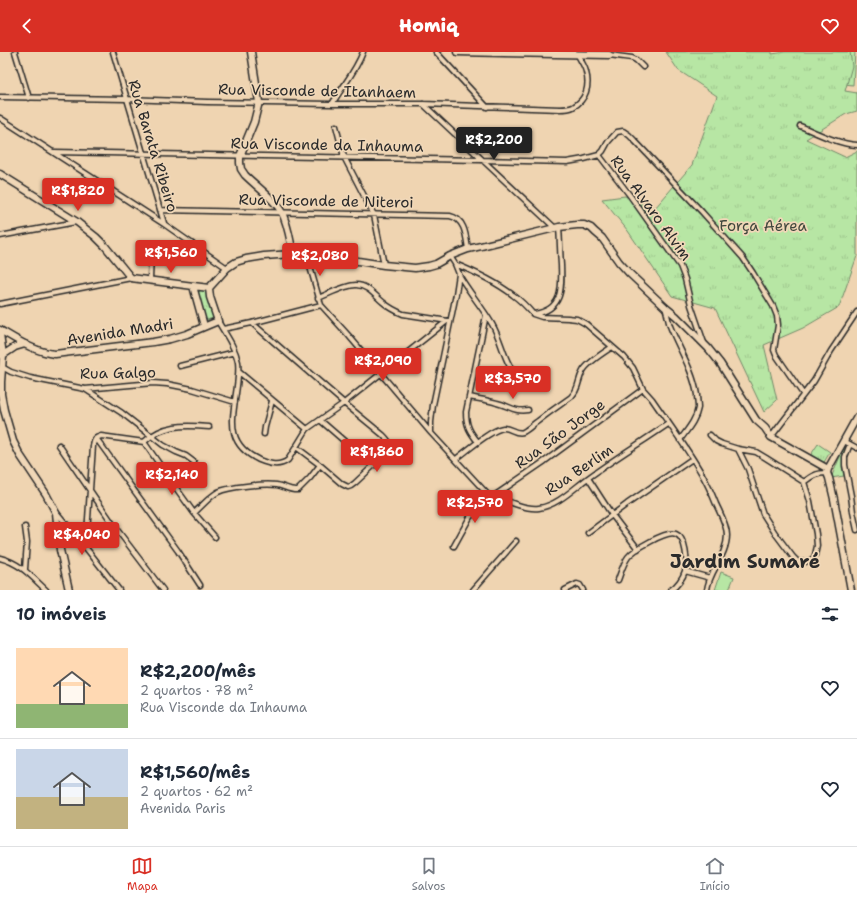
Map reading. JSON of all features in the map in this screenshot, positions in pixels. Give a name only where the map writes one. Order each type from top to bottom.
[{"type":"main road","points":[[251,52],[259,102],[254,122],[240,156],[241,169],[245,175],[276,204],[282,212],[286,222],[293,254]]},
{"type":"main road","points":[[457,52],[609,55]]},
{"type":"main road","points":[[0,174],[77,222],[105,246],[132,278],[209,288]]},
{"type":"main road","points":[[218,321],[210,297],[209,288],[227,268],[236,262],[246,259],[306,253],[384,265],[415,268],[436,264],[450,256],[468,249],[557,228],[584,225],[591,228],[602,238],[628,273],[676,316],[704,344],[720,363],[756,420],[765,428],[771,437],[828,471]]},
{"type":"main road","points":[[193,286],[204,326]]},
{"type":"main road","name":"Avenida Madri","points":[[0,330],[25,344],[49,354],[64,354],[170,339],[218,321]]},
{"type":"main road","points":[[0,334],[3,355],[1,388],[2,402],[13,441],[20,455],[56,512],[60,550],[69,590]]},
{"type":"main road","points":[[3,355],[16,347],[25,344]]},
{"type":"main road","points":[[851,590],[828,471],[857,417]]},
{"type":"street","points":[[16,52],[29,98]]},
{"type":"street","name":"Rua Barata Ribeiro","points":[[113,52],[164,224]]},
{"type":"street","points":[[332,104],[355,69],[363,52]]},
{"type":"street","points":[[436,52],[487,107]]},
{"type":"street","name":"Rua Visconde de Itanhaem","points":[[0,96],[29,98],[332,104],[423,104],[560,109],[571,108],[580,102],[586,94],[588,84],[586,72],[578,55]]},
{"type":"street","points":[[609,55],[632,58],[644,67]]},
{"type":"street","points":[[423,104],[481,160],[557,228],[562,280],[561,291],[557,302],[548,311],[534,314]]},
{"type":"street","points":[[0,118],[164,224],[227,268]]},
{"type":"street","points":[[336,126],[344,157],[374,215],[384,265]]},
{"type":"street","points":[[800,126],[831,138],[852,145],[857,145]]},
{"type":"street","points":[[599,155],[617,132],[625,132],[697,206],[743,258],[773,306],[777,316],[778,325],[774,350],[776,355],[803,394]]},
{"type":"street","name":"Rua Visconde da Inhauma","points":[[54,152],[567,162],[584,160],[599,155]]},
{"type":"street","name":"Rua Alvaro Alvim","points":[[599,155],[680,266],[704,344]]},
{"type":"street","name":"Rua Visconde de Niteroi","points":[[160,210],[450,216],[460,220],[463,225],[468,249]]},
{"type":"street","points":[[0,236],[77,222]]},
{"type":"street","points":[[150,280],[151,253]]},
{"type":"street","points":[[306,253],[321,306],[431,433],[493,497]]},
{"type":"street","points":[[450,256],[465,285],[486,315],[495,331],[508,363],[516,376],[523,382]]},
{"type":"street","points":[[455,264],[500,286],[514,295],[534,314],[542,317],[577,319],[586,324],[624,357],[633,368],[643,389],[652,399],[702,475],[726,528],[726,543],[721,559],[710,578],[707,590]]},
{"type":"street","points":[[431,433],[430,422],[459,274]]},
{"type":"street","points":[[0,304],[132,278]]},
{"type":"street","points":[[318,298],[349,286],[361,285],[397,312],[449,322]]},
{"type":"street","points":[[223,329],[321,306]]},
{"type":"street","points":[[665,307],[670,325],[692,374],[698,403],[696,415],[690,427],[680,440]]},
{"type":"street","points":[[771,437],[814,380],[857,312]]},
{"type":"street","points":[[478,442],[471,434],[467,426],[466,412],[486,315]]},
{"type":"street","points":[[218,321],[235,352],[238,363],[239,372],[232,428],[238,443],[243,450],[250,455],[266,463],[277,465],[283,464],[288,460],[307,429],[344,403],[449,322]]},
{"type":"street","points":[[252,323],[383,435],[390,445],[388,452],[355,483],[348,487],[342,484],[296,447]]},
{"type":"street","points":[[456,460],[478,442],[504,428],[510,429],[517,433],[524,432],[572,397],[578,388],[581,375],[586,366],[612,347]]},
{"type":"street","points":[[180,366],[235,352]]},
{"type":"street","name":"Rua Galgo","points":[[2,367],[11,372],[30,378],[85,389],[153,383],[167,384],[192,389],[235,402]]},
{"type":"street","points":[[239,372],[307,429]]},
{"type":"street","points":[[85,389],[152,435],[163,445],[186,456],[194,462]]},
{"type":"street","name":"Rua São Jorge","points":[[454,546],[470,517],[480,507],[643,389]]},
{"type":"street","points":[[469,397],[498,403],[515,410],[528,410]]},
{"type":"street","points":[[264,434],[272,401]]},
{"type":"street","points":[[320,420],[373,466]]},
{"type":"street","name":"Rua Berlim","points":[[493,497],[524,506],[538,508],[549,506],[566,496],[588,478],[668,424]]},
{"type":"street","points":[[144,442],[152,435],[163,430],[176,427],[209,427]]},
{"type":"street","points":[[710,435],[722,444],[738,449],[756,452],[804,482],[810,501],[813,518],[816,546],[813,559],[805,562],[798,562],[775,533],[763,514],[748,469],[738,449]]},
{"type":"street","points":[[86,548],[93,446],[96,438],[101,436],[144,442],[170,481],[194,513],[215,537]]},
{"type":"street","points":[[96,438],[178,551],[200,585]]},
{"type":"street","points":[[844,441],[857,448]]},
{"type":"street","points":[[850,444],[845,465],[857,530]]},
{"type":"street","points":[[59,445],[115,527],[163,590]]},
{"type":"street","points":[[588,534],[612,515],[692,459]]},
{"type":"street","points":[[194,513],[214,495],[224,489],[250,485],[277,485],[291,490],[298,490],[320,465]]},
{"type":"street","points":[[804,482],[811,477],[828,471]]},
{"type":"street","points":[[588,478],[612,515],[638,549]]},
{"type":"street","points":[[56,512],[119,590]]},
{"type":"street","points":[[25,527],[27,542],[25,569]]},
{"type":"street","points":[[618,580],[628,557],[638,549],[663,536],[675,534],[682,539],[686,550],[686,571],[681,580],[673,589],[670,590]]},
{"type":"street","points":[[473,590],[516,541]]},
{"type":"street","points":[[0,558],[9,560],[25,569],[46,590]]},
{"type":"street","points":[[686,571],[710,578]]},
{"type":"street","points":[[566,590],[577,584],[580,585],[583,590]]},
{"type":"green space","name":"Força Aérea","points":[[666,52],[772,52],[772,54],[785,52],[850,52],[852,66],[845,91],[857,93],[857,111],[846,114],[806,139],[845,157],[857,151],[857,256],[839,307],[803,328],[764,345],[777,400],[764,412],[715,308],[672,296],[628,231],[602,199],[625,196],[655,208],[692,165],[717,96],[678,70]]},
{"type":"green space","points":[[837,52],[855,52],[853,85],[835,83]]},
{"type":"green space","points":[[196,289],[208,290],[213,318],[204,321]]},
{"type":"green space","points":[[818,444],[830,452],[823,464],[810,456]]},
{"type":"green space","points":[[844,447],[847,448],[842,467],[844,476],[831,478],[839,459]]},
{"type":"green space","points":[[721,572],[734,577],[729,590],[715,590]]},
{"type":"district","name":"Jardim Sumaré","points":[[745,561]]}]
